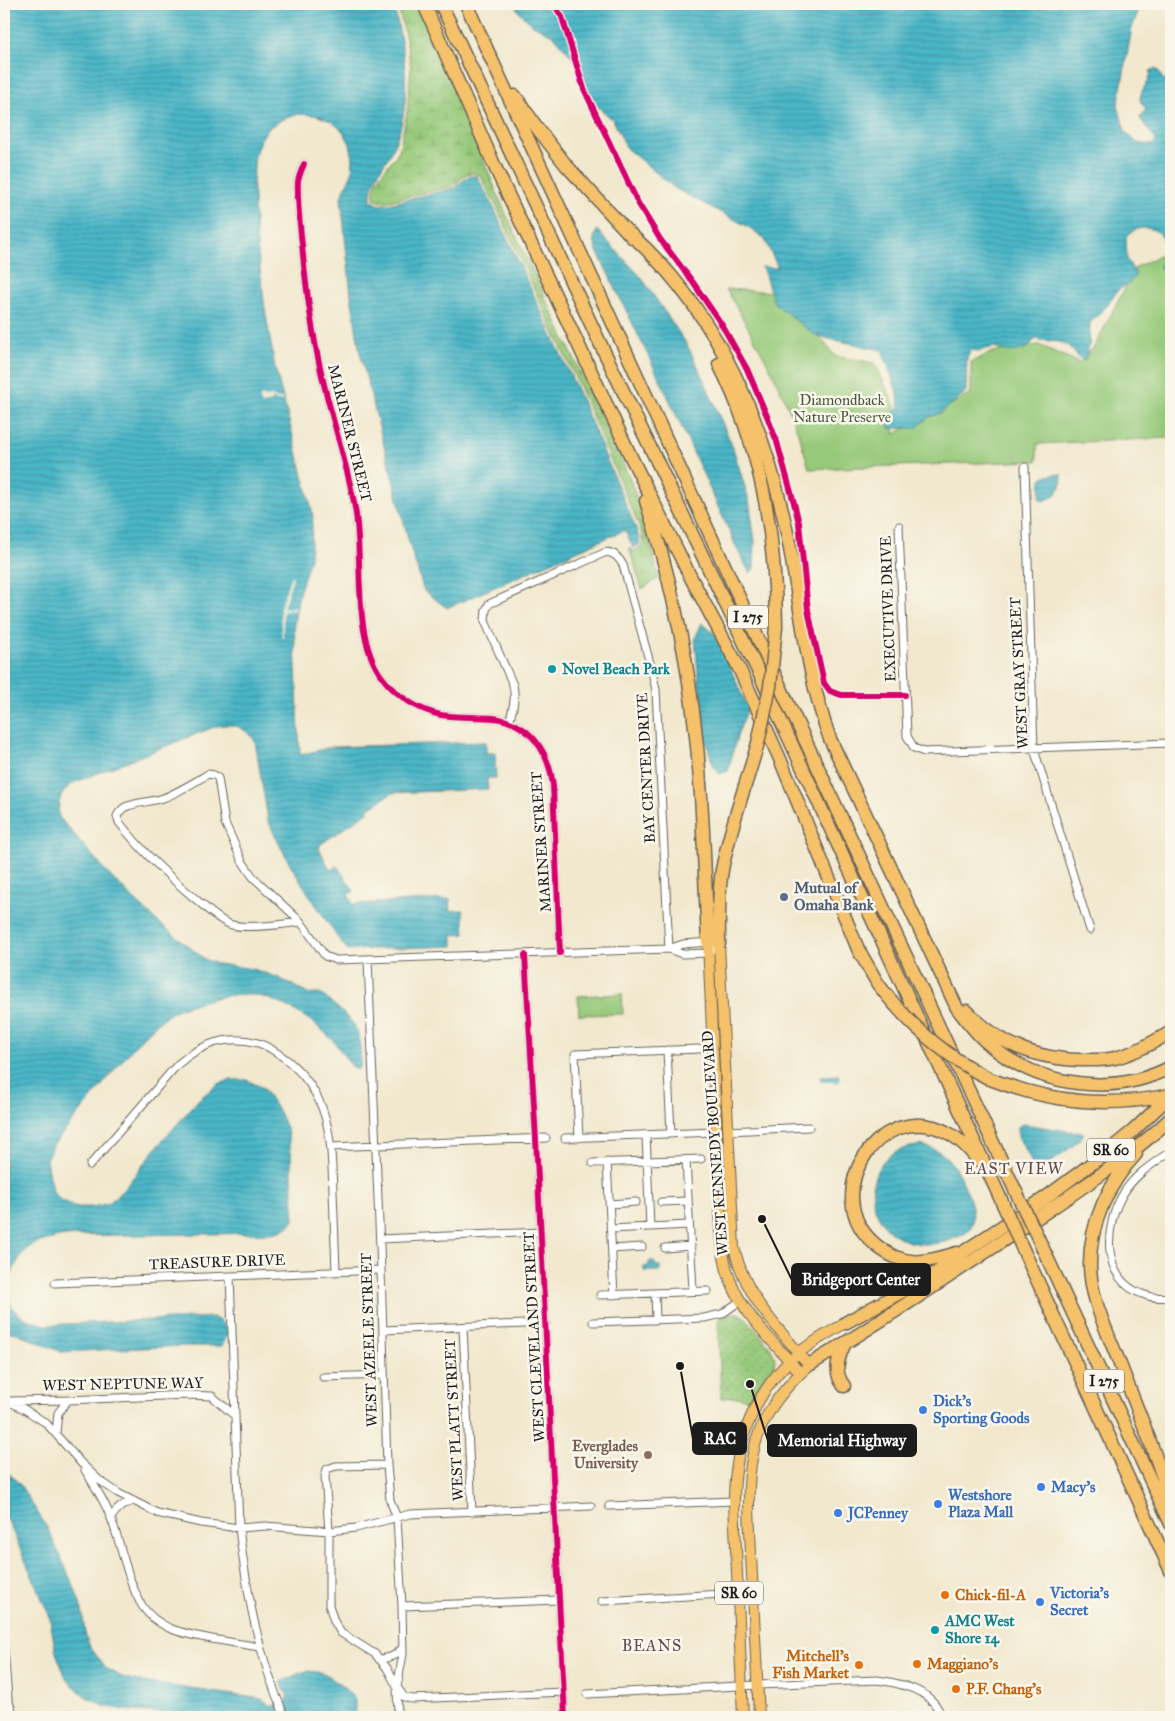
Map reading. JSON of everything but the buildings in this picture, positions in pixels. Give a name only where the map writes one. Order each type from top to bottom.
[{"type":"highway","points":[[424,4],[503,183],[632,458],[690,578],[738,666],[780,759],[858,948],[878,984],[924,1036],[955,1060],[990,1079],[1026,1092],[1057,1099],[1108,1102],[1171,1095]]},
{"type":"highway","name":"I 275","points":[[441,4],[603,350],[760,676],[1171,1571]]},
{"type":"highway","name":"I 275","points":[[466,4],[770,665],[1171,1524]]},
{"type":"highway","points":[[482,38],[514,94],[538,129],[577,177],[628,232],[692,315],[723,373],[742,417],[760,475],[771,531],[776,592],[776,627],[770,687],[758,743],[727,846],[712,946]]},
{"type":"highway","points":[[628,232],[657,258],[693,304],[723,353],[750,409],[781,508],[812,678],[824,723],[956,1008],[989,1045],[1012,1061],[1049,1077],[1077,1083],[1106,1084],[1144,1078],[1171,1067]]},
{"type":"highway","points":[[632,458],[665,566],[687,668],[698,763],[712,946]]},
{"type":"highway","points":[[949,990],[972,1016],[988,1030],[1003,1040],[1039,1055],[1090,1060],[1115,1058],[1138,1049],[1171,1032]]},
{"type":"highway","points":[[1065,1059],[1094,1056],[1126,1048],[1171,1024]]},
{"type":"highway","name":"SR 60","points":[[846,1323],[939,1271],[965,1251],[1045,1198],[1133,1131],[1171,1095]]},
{"type":"highway","name":"SR 60","points":[[804,1369],[1054,1207],[1153,1135],[1171,1118]]},
{"type":"highway","points":[[965,1251],[927,1262],[910,1262],[887,1253],[871,1241],[859,1224],[852,1202],[854,1177],[863,1156],[882,1136],[900,1128],[917,1126],[940,1129],[956,1138],[972,1152],[983,1167],[1001,1200]]},
{"type":"highway","points":[[1153,1135],[1128,1163],[1104,1201],[1094,1227],[1090,1265],[1093,1290],[1101,1316],[1160,1467],[1171,1503]]},
{"type":"highway","points":[[844,1386],[840,1381],[837,1371],[845,1343]]},
{"type":"main road","name":"WEST KENNEDY BOULEVARD","points":[[712,946],[728,1131],[733,1233],[738,1262],[742,1275],[755,1300],[799,1353],[804,1369]]},
{"type":"main road","name":"WEST KENNEDY BOULEVARD","points":[[712,946],[716,1132],[723,1250],[729,1278],[740,1301],[790,1361],[804,1369]]},
{"type":"main road","points":[[716,1132],[728,1131]]},
{"type":"main road","name":"SR 60","points":[[743,1717],[734,1501],[734,1475],[738,1453],[755,1408],[771,1383],[799,1353],[846,1323]]},
{"type":"main road","name":"SR 60","points":[[759,1717],[749,1473],[755,1444],[771,1407],[788,1384],[804,1369]]},
{"type":"main road","points":[[755,1408],[758,1413],[755,1444]]},
{"type":"main road","points":[[734,1501],[750,1520]]},
{"type":"main road","points":[[739,1593],[753,1593]]},
{"type":"street","name":"MARINER STREET","points":[[304,164],[298,180],[299,215],[307,295],[322,375],[355,508],[363,619],[365,635],[374,666],[392,689],[425,710],[456,717],[494,718],[509,722],[533,737],[547,757],[553,786],[560,953]]},
{"type":"street","name":"WEST GRAY STREET","points":[[1025,466],[1034,749],[1090,930]]},
{"type":"street","name":"EXECUTIVE DRIVE","points":[[899,526],[907,736],[914,748],[924,752],[1034,749]]},
{"type":"street","name":"BAY CENTER DRIVE","points":[[509,722],[514,706],[515,693],[485,621],[486,610],[489,604],[607,552],[613,554],[619,558],[623,565],[656,690],[669,949]]},
{"type":"street","points":[[1034,749],[1171,743]]},
{"type":"street","points":[[301,922],[237,926],[228,924],[210,912],[176,883],[142,849],[119,822],[117,816],[121,810],[128,806],[162,798],[180,791],[208,774],[214,775],[218,778],[225,823],[242,861],[253,876],[301,922],[329,959],[368,960],[669,949],[683,944],[712,946]]},
{"type":"street","points":[[669,949],[682,954],[712,946]]},
{"type":"street","name":"WEST CLEVELAND STREET","points":[[525,955],[546,1323],[565,1717]]},
{"type":"street","name":"WEST AZEELE STREET","points":[[368,960],[380,1239],[387,1465],[390,1500],[397,1518],[402,1606],[402,1647],[397,1687],[398,1717]]},
{"type":"street","points":[[90,1165],[177,1065],[201,1047],[231,1039],[248,1040],[264,1045],[296,1068],[308,1080],[318,1096],[329,1130],[336,1271]]},
{"type":"street","points":[[579,1138],[575,1054],[699,1049]]},
{"type":"street","points":[[667,1050],[672,1134]]},
{"type":"street","points":[[728,1131],[809,1126]]},
{"type":"street","points":[[565,1138],[716,1132]]},
{"type":"street","points":[[646,1135],[650,1227]]},
{"type":"street","points":[[331,1147],[546,1138]]},
{"type":"street","points":[[1171,1151],[1140,1174],[1124,1192],[1113,1213],[1109,1233],[1109,1251],[1114,1269],[1121,1279],[1131,1288],[1144,1295],[1171,1298]]},
{"type":"street","points":[[593,1162],[700,1159]]},
{"type":"street","points":[[686,1160],[693,1291]]},
{"type":"street","points":[[608,1162],[614,1295]]},
{"type":"street","points":[[661,1202],[688,1201]]},
{"type":"street","points":[[610,1204],[636,1202]]},
{"type":"street","points":[[611,1229],[690,1225]]},
{"type":"street","points":[[380,1239],[541,1232]]},
{"type":"street","points":[[665,1248],[691,1246]]},
{"type":"street","points":[[612,1249],[642,1247]]},
{"type":"street","name":"TREASURE DRIVE","points":[[55,1282],[381,1270]]},
{"type":"street","points":[[230,1276],[239,1528],[250,1608],[259,1647],[276,1698],[285,1717]]},
{"type":"street","points":[[600,1295],[708,1290]]},
{"type":"street","points":[[655,1293],[656,1320]]},
{"type":"street","points":[[593,1322],[704,1318],[722,1314],[740,1301]]},
{"type":"street","points":[[383,1330],[546,1323]]},
{"type":"street","name":"WEST PLATT STREET","points":[[463,1327],[472,1512]]},
{"type":"street","points":[[323,1377],[384,1375]]},
{"type":"street","name":"WEST NEPTUNE WAY","points":[[6,1401],[187,1395],[212,1396],[235,1416]]},
{"type":"street","points":[[56,1433],[58,1413],[68,1400]]},
{"type":"street","points":[[6,1401],[37,1417],[56,1433],[81,1463],[99,1480],[134,1501],[178,1519],[239,1528],[265,1526],[329,1531],[356,1528],[410,1514],[591,1506]]},
{"type":"street","points":[[81,1463],[101,1495],[111,1518],[135,1590],[143,1607],[154,1619],[170,1628],[202,1637],[259,1647]]},
{"type":"street","points":[[387,1465],[336,1466],[327,1468],[325,1476],[329,1531],[329,1605],[334,1621],[341,1633],[375,1654],[387,1668],[404,1697],[412,1699],[564,1692]]},
{"type":"street","points":[[111,1518],[116,1509],[134,1501]]},
{"type":"street","points":[[609,1506],[734,1501]]},
{"type":"street","points":[[602,1601],[739,1593]]},
{"type":"street","points":[[402,1606],[559,1600]]},
{"type":"street","points":[[379,1659],[389,1658],[397,1654],[402,1647]]},
{"type":"street","points":[[4,1649],[8,1699],[14,1717]]},
{"type":"street","points":[[587,1694],[877,1680],[891,1682],[919,1692],[930,1699],[939,1709],[941,1717]]},
{"type":"green space","points":[[397,4],[418,4],[502,205],[629,476],[642,512],[659,578],[642,589],[629,548],[634,551],[643,545],[641,531],[583,395],[495,203],[480,175],[467,174],[453,186],[389,201],[380,202],[374,198],[377,180],[399,151],[407,112],[411,67]]},
{"type":"green space","name":"Diamondback Nature Preserve","points":[[1159,256],[1171,263],[1171,438],[1037,444],[1037,461],[809,469],[794,422],[774,376],[726,289],[777,292],[792,303],[835,356],[875,363],[895,407],[894,434],[971,394],[971,362],[993,352],[1039,345],[1080,363],[1094,347],[1136,267]]},
{"type":"green space","points":[[622,994],[623,1014],[579,1015],[578,996]]},
{"type":"green space","points":[[731,1313],[737,1313],[746,1318],[771,1348],[775,1359],[772,1373],[753,1399],[750,1400],[738,1397],[721,1398],[718,1320]]},
{"type":"water","points":[[4,4],[393,4],[404,58],[404,113],[400,131],[390,155],[375,179],[371,200],[379,205],[389,204],[454,188],[469,176],[477,176],[492,204],[580,396],[637,531],[640,544],[633,548],[625,530],[447,608],[424,591],[410,546],[360,353],[351,296],[341,197],[352,173],[353,158],[350,144],[343,131],[331,121],[315,115],[299,114],[283,119],[268,128],[260,141],[255,155],[253,182],[256,237],[265,309],[275,367],[313,516],[310,558],[299,594],[294,623],[300,755],[331,747],[486,742],[486,753],[495,753],[496,778],[487,778],[488,789],[392,793],[321,844],[319,848],[330,870],[337,866],[354,891],[348,895],[353,904],[450,899],[451,911],[463,910],[465,934],[453,935],[453,946],[348,950],[342,944],[302,884],[275,836],[268,820],[255,741],[237,726],[214,727],[75,782],[66,789],[59,801],[59,817],[111,877],[158,922],[206,960],[218,964],[253,969],[279,978],[310,994],[321,994],[354,1024],[360,1041],[361,1065],[357,1070],[333,1041],[315,1024],[295,1011],[271,1000],[251,995],[229,995],[176,1010],[158,1023],[133,1048],[54,1144],[46,1159],[54,1193],[62,1201],[76,1207],[93,1207],[109,1203],[124,1189],[199,1099],[218,1084],[231,1080],[247,1080],[263,1088],[278,1110],[287,1130],[291,1152],[294,1220],[286,1228],[270,1233],[64,1236],[40,1242],[27,1249],[14,1269],[9,1287],[10,1303],[14,1310],[25,1318],[42,1324],[213,1317],[225,1325],[226,1328],[227,1336],[222,1346],[61,1352],[17,1333],[4,1331]]},
{"type":"water","points":[[514,4],[1141,4],[1132,28],[1118,106],[1125,131],[1137,143],[1153,145],[1156,140],[1140,118],[1146,109],[1140,101],[1140,97],[1149,79],[1151,70],[1158,70],[1163,80],[1171,77],[1171,82],[1164,88],[1171,161],[1171,280],[1159,266],[1170,251],[1159,233],[1146,228],[1133,231],[1126,237],[1127,260],[1136,274],[1129,284],[1119,289],[1107,306],[1090,323],[1089,346],[1085,361],[1079,358],[1067,345],[1056,341],[1035,339],[1027,348],[1011,352],[994,347],[978,351],[971,350],[967,358],[966,392],[941,413],[929,417],[916,428],[889,428],[886,416],[889,417],[899,408],[898,394],[882,350],[816,336],[774,303],[762,267],[778,268],[764,238],[747,226],[676,189],[627,149],[613,120],[597,106],[580,78],[577,63],[553,35],[531,24]]},
{"type":"water","points":[[597,230],[641,277],[686,343],[702,375],[733,448],[749,500],[755,541],[754,569],[750,573],[739,553],[663,386],[596,249],[594,238]]},
{"type":"water","points":[[1061,474],[1062,483],[1055,495],[1047,500],[1043,501],[1040,499],[1041,479],[1045,476]]},
{"type":"water","points":[[702,623],[717,636],[748,709],[738,733],[728,771],[720,774],[713,765],[706,741],[699,685],[695,638]]},
{"type":"water","points":[[839,1075],[839,1082],[821,1081],[821,1076]]},
{"type":"water","points":[[1024,1124],[1082,1132],[1084,1134],[1074,1145],[1044,1168],[1038,1170],[1032,1166],[1017,1133],[1017,1128]]},
{"type":"water","points":[[921,1145],[945,1156],[962,1179],[970,1201],[973,1221],[970,1228],[966,1233],[948,1241],[927,1244],[907,1241],[898,1237],[882,1222],[874,1204],[873,1184],[880,1165],[895,1152]]},
{"type":"water","points":[[650,1261],[654,1261],[656,1266],[660,1266],[660,1271],[644,1271],[644,1267],[648,1266]]},
{"type":"water","points":[[4,1469],[19,1483],[48,1529],[75,1589],[82,1610],[85,1633],[90,1647],[106,1668],[124,1678],[262,1699],[272,1706],[285,1703],[288,1697],[281,1682],[303,1672],[318,1672],[339,1683],[355,1699],[355,1717],[183,1717],[183,1715],[104,1706],[85,1696],[67,1680],[56,1653],[49,1615],[8,1521],[4,1517]]},
{"type":"pier","points":[[272,396],[278,399],[283,398],[283,400],[278,401],[272,398],[272,402],[261,404],[260,397]]},
{"type":"pier","points":[[291,576],[293,577],[283,608],[296,608],[295,610],[283,610],[282,638],[280,608]]},
{"type":"cycle path","points":[[554,4],[562,17],[584,89],[638,203],[660,239],[722,325],[747,369],[767,416],[777,442],[799,523],[808,610],[824,683],[830,691],[841,695],[905,695]]},
{"type":"cycle path","points":[[304,164],[298,181],[298,197],[307,294],[322,376],[355,508],[362,618],[372,660],[382,677],[394,690],[424,710],[441,715],[494,718],[507,721],[518,726],[536,741],[547,762],[553,786],[560,953]]},
{"type":"cycle path","points":[[525,955],[565,1717]]},
{"type":"place","name":"Novel Beach Park","points":[[552,669]]},
{"type":"place","name":"Mutual of Omaha Bank","points":[[784,897]]},
{"type":"place","name":"Bridgeport Center","points":[[762,1219]]},
{"type":"place","name":"RAC","points":[[680,1366]]},
{"type":"place","name":"Memorial Highway","points":[[750,1384]]},
{"type":"place","name":"Dick's Sporting Goods","points":[[923,1410]]},
{"type":"place","name":"Everglades University","points":[[648,1455]]},
{"type":"place","name":"Macy's","points":[[1041,1487]]},
{"type":"place","name":"Westshore Plaza Mall","points":[[938,1504]]},
{"type":"place","name":"JCPenney","points":[[838,1513]]},
{"type":"place","name":"Chick-fil-A","points":[[945,1595]]},
{"type":"place","name":"Victoria's Secret","points":[[1040,1602]]},
{"type":"place","name":"AMC West Shore 14","points":[[935,1630]]},
{"type":"place","name":"Maggiano's","points":[[917,1664]]},
{"type":"place","name":"Mitchell's Fish Market","points":[[859,1665]]},
{"type":"place","name":"P.F. Chang's","points":[[956,1689]]},
{"type":"district","name":"EAST VIEW","points":[[1014,1168]]},
{"type":"district","name":"BEANS","points":[[652,1645]]}]
